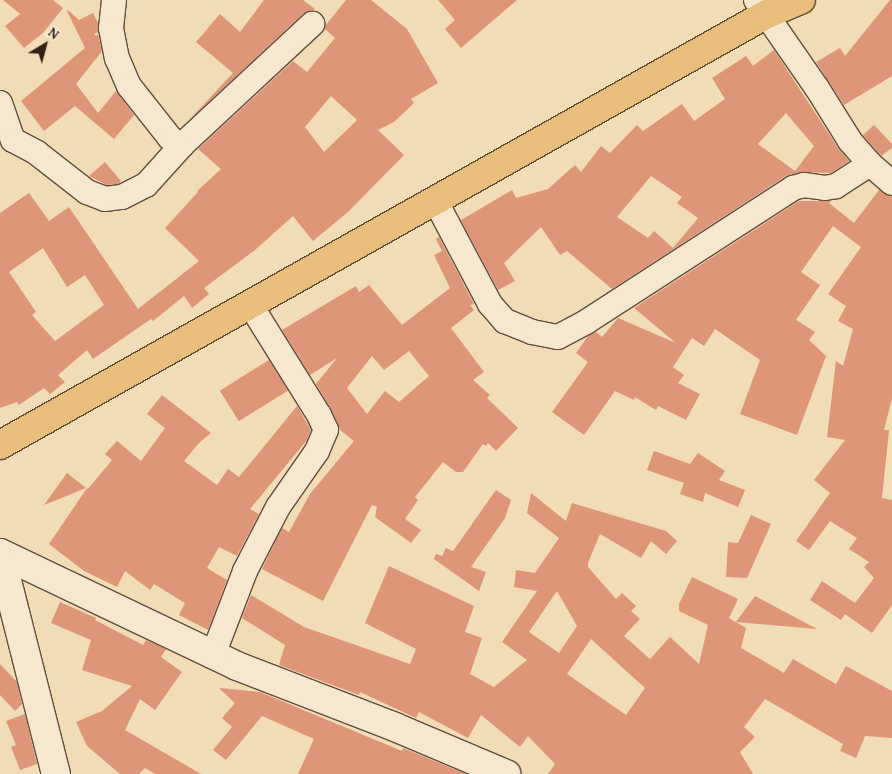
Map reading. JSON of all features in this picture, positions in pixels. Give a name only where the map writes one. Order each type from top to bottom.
[{"type":"main road","points":[[0,445],[436,200],[761,8],[801,0]]},
{"type":"street","points":[[114,0],[111,28],[117,58],[129,86],[170,138],[182,145]]},
{"type":"street","points":[[761,8],[850,141],[870,164],[892,183]]},
{"type":"street","points":[[0,103],[13,140],[37,153],[87,192],[105,199],[122,197],[146,185],[182,145],[312,24]]},
{"type":"street","points":[[436,200],[490,304],[506,321],[532,332],[558,337],[586,322],[793,188],[804,185],[825,188],[836,186],[870,164]]},
{"type":"street","points":[[213,655],[245,571],[278,507],[317,451],[326,430],[319,415],[250,304]]},
{"type":"street","points":[[0,553],[213,655],[506,774]]},
{"type":"street","points":[[0,553],[56,774]]},
{"type":"building","points":[[3,0],[53,0],[63,8],[43,33],[24,48],[5,26],[20,14]]},
{"type":"building","points":[[264,0],[303,0],[315,9],[303,14],[191,118],[233,73],[196,42],[220,14],[240,32]]},
{"type":"building","points":[[346,0],[371,0],[407,29],[438,83],[411,99],[414,103],[394,122],[378,130],[404,155],[348,212],[313,241],[293,216],[255,250],[204,288],[209,294],[192,308],[184,296],[153,321],[151,319],[93,359],[87,350],[58,375],[65,382],[50,394],[44,388],[19,405],[17,402],[0,408],[0,213],[29,193],[49,221],[69,207],[138,309],[199,261],[165,228],[197,191],[221,169],[198,149],[293,61],[307,72],[335,38],[325,29],[325,26]],"holes":[[[331,96],[357,120],[324,152],[305,127]],[[43,248],[67,287],[85,275],[104,305],[55,341],[32,315],[36,312],[9,272]]]},
{"type":"building","points":[[438,0],[517,0],[461,48],[445,29],[455,20]]},
{"type":"building","points":[[890,0],[892,0],[892,76],[844,105],[816,62],[840,48],[845,56]]},
{"type":"building","points":[[68,10],[79,20],[93,13],[98,23],[98,32],[94,34],[96,36],[98,34],[102,51],[76,84],[98,113],[116,91],[134,115],[114,139],[75,106],[44,131],[21,101],[85,48]]},
{"type":"building","points":[[774,50],[838,148],[849,161],[831,173],[801,172],[786,176],[612,289],[567,251],[560,255],[541,227],[504,263],[515,281],[498,290],[461,220],[512,190],[516,198],[548,189],[575,165],[581,172],[601,146],[610,153],[637,125],[643,131],[682,104],[694,121],[725,99],[712,78],[746,56],[753,66]],"holes":[[[786,113],[814,146],[795,171],[758,144]],[[651,176],[682,197],[677,203],[698,218],[673,248],[654,231],[648,238],[617,217]]]},
{"type":"building","points":[[874,125],[892,144],[892,148],[881,156],[863,135]]},
{"type":"building","points":[[105,162],[121,181],[118,184],[107,185],[89,176]]},
{"type":"building","points":[[879,190],[892,196],[892,398],[884,430],[889,430],[882,498],[892,500],[892,605],[872,633],[845,614],[841,620],[810,600],[822,581],[855,603],[874,578],[864,567],[869,562],[849,549],[857,538],[830,521],[809,550],[796,541],[830,493],[814,480],[845,440],[827,437],[836,361],[843,366],[853,329],[838,321],[846,306],[828,294],[861,247],[833,226],[801,272],[820,285],[796,320],[815,332],[809,340],[826,356],[797,435],[740,414],[760,360],[715,329],[704,346],[692,338],[673,367],[684,375],[678,383],[700,394],[686,420],[658,406],[656,410],[635,397],[634,400],[615,391],[584,435],[552,412],[588,362],[576,353],[588,336],[596,332],[602,337],[618,318],[676,343],[634,308],[799,201],[831,201],[829,203],[854,223]]},
{"type":"building","points":[[439,237],[474,304],[470,305],[474,310],[451,328],[484,372],[473,380],[490,395],[487,398],[518,428],[496,451],[488,443],[486,446],[483,444],[463,472],[456,472],[443,462],[415,497],[418,500],[405,519],[421,530],[411,543],[375,517],[377,507],[372,505],[323,601],[262,569],[282,528],[289,532],[310,494],[354,441],[340,430],[331,409],[316,384],[337,358],[310,375],[282,330],[356,286],[359,292],[369,285],[402,325],[450,288],[434,255],[442,251],[436,239]],"holes":[[[409,351],[429,376],[399,402],[385,391],[367,414],[347,388],[372,356],[384,370]]]},
{"type":"building","points":[[269,360],[288,391],[239,421],[220,391]]},
{"type":"building","points":[[162,395],[211,433],[199,443],[184,461],[217,485],[228,469],[239,477],[297,406],[311,430],[307,440],[250,509],[259,514],[237,556],[219,547],[207,568],[227,580],[208,630],[179,615],[185,603],[154,584],[150,590],[125,571],[117,587],[84,571],[49,544],[87,488],[112,460],[105,454],[117,441],[141,461],[165,428],[147,414]]},
{"type":"building","points":[[654,451],[690,464],[698,453],[725,471],[719,480],[745,490],[738,507],[705,493],[703,502],[680,494],[684,483],[647,470]]},
{"type":"building","points":[[67,473],[86,488],[44,505]]},
{"type":"building","points":[[496,490],[511,500],[505,518],[471,567],[486,572],[479,591],[434,559],[436,554],[442,556],[446,548],[453,551]]},
{"type":"building","points":[[531,493],[566,521],[572,503],[666,531],[677,541],[666,554],[651,541],[641,558],[600,534],[588,563],[588,567],[616,599],[622,593],[636,606],[631,611],[640,619],[624,636],[650,659],[670,637],[699,664],[708,625],[679,611],[679,604],[692,577],[738,599],[729,618],[746,628],[741,648],[784,673],[793,659],[836,684],[846,666],[892,691],[892,738],[865,736],[856,758],[840,751],[843,744],[765,699],[744,727],[755,737],[740,752],[753,774],[548,774],[555,764],[528,736],[520,747],[481,715],[468,738],[419,712],[416,718],[360,692],[359,695],[279,665],[285,645],[242,618],[251,595],[304,627],[410,664],[416,649],[365,623],[389,566],[474,606],[465,632],[482,638],[470,674],[494,687],[527,660],[502,642],[537,591],[514,587],[516,570],[535,573],[559,538],[527,513]],"holes":[[[557,591],[577,626],[559,653],[529,632]],[[591,639],[645,688],[626,715],[567,674]]]},
{"type":"building","points":[[751,515],[771,524],[747,578],[726,577],[728,542],[738,543]]},
{"type":"building","points":[[755,596],[817,629],[736,622]]},
{"type":"building","points":[[60,602],[96,618],[95,620],[143,645],[146,640],[166,649],[161,657],[182,672],[155,710],[140,699],[125,730],[201,774],[155,774],[145,768],[139,774],[120,774],[87,746],[76,722],[102,711],[132,686],[82,670],[91,640],[51,623]]},
{"type":"building","points":[[0,664],[17,682],[22,704],[15,711],[0,695]]},
{"type":"building","points":[[219,688],[260,692],[402,751],[403,748],[466,774],[298,774],[314,739],[262,716],[226,760],[213,750],[232,727],[222,718],[235,703]]},
{"type":"building","points":[[25,714],[37,764],[20,770],[11,747],[16,745],[6,721]]}]
